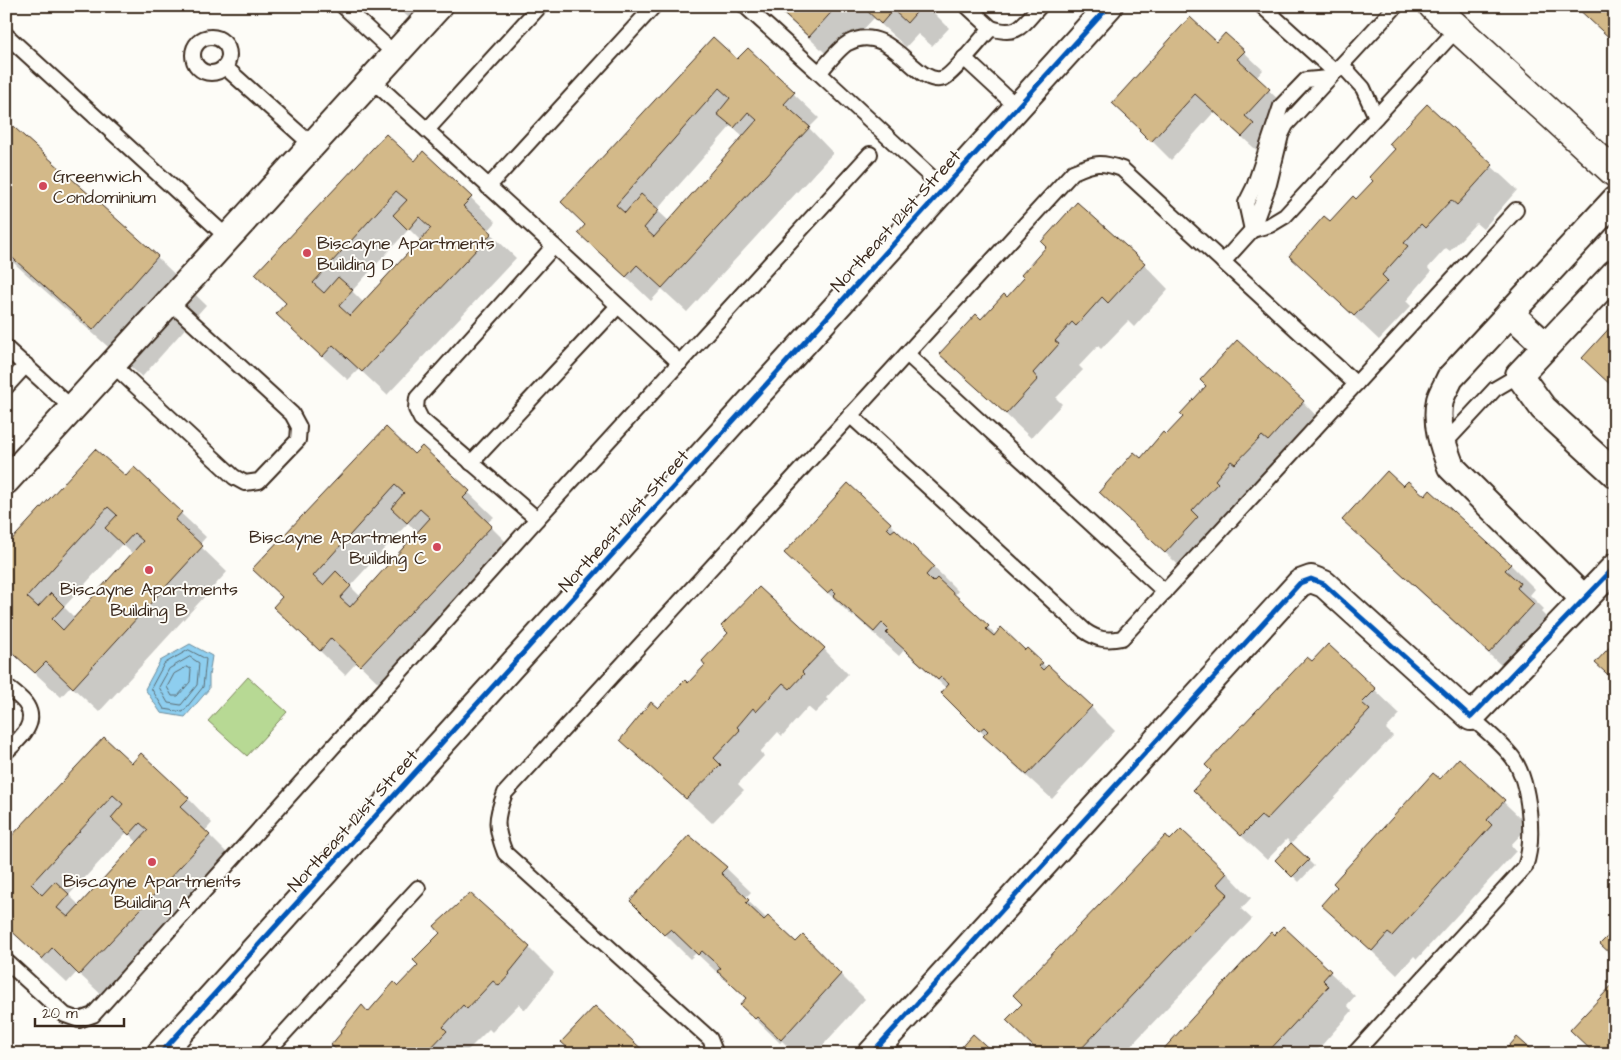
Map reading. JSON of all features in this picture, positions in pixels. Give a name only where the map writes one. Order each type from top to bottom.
[{"type":"street","points":[[6,480],[439,6]]},
{"type":"street","points":[[1433,6],[1615,173]]},
{"type":"street","name":"Northeast 121st Street","points":[[160,1054],[944,189],[1100,9]]},
{"type":"street","points":[[1584,599],[1451,467],[1443,445],[1439,423],[1440,400],[1450,378],[1615,200]]},
{"type":"street","points":[[1615,273],[1519,375],[1543,408],[1615,474]]},
{"type":"street","points":[[1510,313],[1546,346]]},
{"type":"street","points":[[871,1054],[1300,583],[1311,579],[1324,584],[1471,717],[1615,567]]},
{"type":"lane","points":[[343,6],[395,54]]},
{"type":"lane","points":[[427,130],[540,6]]},
{"type":"lane","points":[[488,187],[654,6]]},
{"type":"lane","points":[[745,6],[944,189]]},
{"type":"lane","points":[[967,6],[991,28],[1004,32],[1019,29],[1040,6]]},
{"type":"lane","points":[[1262,6],[1335,72],[1363,88],[1376,117]]},
{"type":"lane","points":[[1223,262],[1252,230],[1270,184],[1280,135],[1286,125],[1396,6]]},
{"type":"lane","points":[[819,73],[846,44],[862,38],[878,40],[898,51],[926,76],[935,80],[946,77],[991,28]]},
{"type":"lane","points":[[1252,230],[1270,225],[1285,216],[1457,29]]},
{"type":"lane","points":[[6,35],[227,237]]},
{"type":"lane","points":[[964,58],[1017,107]]},
{"type":"lane","points":[[225,67],[312,145]]},
{"type":"lane","points":[[372,80],[680,363]]},
{"type":"lane","points":[[6,961],[65,1015],[79,1020],[93,1015],[537,519],[870,154]]},
{"type":"lane","points":[[716,1054],[710,1039],[506,853],[499,836],[497,814],[505,793],[1073,172],[1091,164],[1107,163],[1122,169],[1356,384]]},
{"type":"lane","points":[[850,415],[1095,638],[1108,641],[1122,638],[1516,210]]},
{"type":"lane","points":[[537,519],[421,419],[416,409],[417,398],[554,246]]},
{"type":"lane","points":[[112,364],[234,477],[245,483],[259,481],[298,440],[299,427],[292,414],[169,302]]},
{"type":"lane","points":[[472,463],[618,306]]},
{"type":"lane","points":[[6,348],[72,408]]},
{"type":"lane","points":[[907,354],[1165,592]]},
{"type":"lane","points":[[6,387],[26,365]]},
{"type":"lane","points":[[1443,445],[1495,389],[1519,375]]},
{"type":"lane","points":[[6,686],[27,705],[31,717],[28,730],[6,752]]},
{"type":"lane","points":[[1354,1054],[1525,867],[1530,855],[1529,817],[1524,781],[1513,759],[1471,717]]},
{"type":"lane","points":[[266,1054],[418,888]]},
{"type":"green space","points":[[248,677],[287,712],[247,756],[208,721]]},
{"type":"water","points":[[190,644],[212,656],[209,689],[185,717],[161,713],[145,689],[160,661]]},
{"type":"building","points":[[775,6],[837,6],[809,37]]},
{"type":"building","points":[[862,6],[922,6],[907,23],[893,10],[881,24]]},
{"type":"building","points":[[1575,6],[1615,6],[1615,43]]},
{"type":"building","points":[[1190,17],[1217,42],[1225,33],[1245,51],[1237,59],[1270,89],[1245,116],[1254,124],[1242,137],[1195,94],[1151,142],[1112,103]]},
{"type":"building","points":[[713,37],[737,59],[748,48],[795,92],[784,104],[810,127],[662,288],[637,265],[626,277],[578,233],[585,225],[561,202]],"holes":[[[719,88],[730,98],[717,114],[734,128],[748,112],[757,120],[654,237],[644,228],[659,210],[641,194],[625,213],[616,205]]]},
{"type":"building","points":[[1427,104],[1493,165],[1457,205],[1451,200],[1425,228],[1421,224],[1404,243],[1408,246],[1382,275],[1388,281],[1354,316],[1289,256],[1324,216],[1330,221],[1353,196],[1356,199],[1373,181],[1369,177],[1395,149],[1389,144]]},
{"type":"building","name":"Greenwich Condominium","points":[[6,120],[158,256],[93,330],[6,252]]},
{"type":"building","name":"Biscayne Apartments Building D","points":[[386,134],[415,161],[423,151],[472,197],[463,206],[492,233],[362,372],[333,345],[322,357],[276,314],[286,303],[255,274]],"holes":[[[396,191],[407,200],[393,215],[408,230],[419,217],[431,228],[350,316],[339,306],[353,290],[338,277],[324,293],[313,283]]]},
{"type":"building","points":[[1077,202],[1145,263],[1108,303],[1102,297],[1076,326],[1072,322],[1055,341],[1059,344],[1033,373],[1038,379],[1006,414],[939,354],[976,314],[981,319],[1004,294],[1007,297],[1024,278],[1021,275],[1046,247],[1041,242]]},
{"type":"building","points":[[1615,322],[1615,389],[1582,358]]},
{"type":"building","points":[[1237,340],[1304,401],[1268,441],[1262,436],[1235,464],[1231,461],[1215,480],[1218,483],[1192,511],[1198,517],[1165,553],[1099,492],[1134,452],[1141,458],[1163,432],[1166,435],[1183,417],[1180,414],[1206,386],[1200,380]]},
{"type":"building","name":"Biscayne Apartments Building C","points":[[386,427],[414,454],[422,446],[470,491],[463,498],[492,526],[360,666],[331,638],[320,651],[273,607],[282,597],[252,569]],"holes":[[[395,485],[404,493],[391,508],[407,523],[420,509],[430,518],[350,607],[340,598],[351,586],[336,571],[323,585],[313,576]]]},
{"type":"building","name":"Biscayne Apartments Building B","points":[[95,449],[126,476],[134,467],[182,512],[175,520],[203,546],[73,688],[46,662],[35,673],[6,647],[6,546]],"holes":[[[108,507],[117,515],[105,528],[123,545],[134,533],[143,541],[63,630],[52,619],[64,606],[51,593],[38,607],[27,597]]]},
{"type":"building","points":[[1387,471],[1403,486],[1408,481],[1425,496],[1430,490],[1511,564],[1505,570],[1520,583],[1517,588],[1534,604],[1489,653],[1342,520]]},
{"type":"building","points":[[848,483],[891,523],[887,528],[891,532],[895,529],[934,566],[926,575],[933,582],[937,578],[989,626],[986,629],[994,636],[1001,627],[1025,650],[1027,648],[1043,663],[1039,666],[1043,670],[1048,665],[1092,706],[1027,775],[983,736],[988,731],[984,727],[979,731],[941,693],[949,684],[941,677],[938,680],[886,633],[889,630],[882,623],[874,632],[833,596],[836,593],[832,589],[827,593],[784,553]]},
{"type":"building","points":[[759,587],[825,648],[802,672],[804,674],[790,689],[783,683],[756,712],[753,708],[737,727],[740,730],[714,758],[721,765],[686,799],[620,740],[651,702],[658,708],[685,680],[688,683],[705,665],[702,661],[728,633],[721,626]]},
{"type":"building","points":[[1615,641],[1615,681],[1595,663]]},
{"type":"building","points":[[1328,644],[1376,689],[1362,703],[1370,710],[1266,820],[1261,816],[1241,836],[1193,790],[1211,771],[1205,765],[1307,657],[1312,661]]},
{"type":"building","name":"Biscayne Apartments Building A","points":[[104,737],[132,763],[141,753],[189,798],[180,807],[210,835],[79,975],[52,948],[42,959],[6,926],[6,842]],"holes":[[[113,795],[123,804],[111,818],[129,835],[140,823],[148,830],[68,917],[57,908],[69,894],[55,881],[42,895],[31,884]]]},
{"type":"building","points":[[1459,758],[1505,800],[1487,820],[1492,825],[1392,936],[1388,933],[1372,951],[1321,905],[1337,887],[1333,883],[1433,773],[1440,779]]},
{"type":"building","points":[[1181,829],[1227,873],[1217,884],[1228,894],[1079,1051],[1076,1048],[1070,1054],[1041,1054],[1006,1020],[1022,1004],[1013,995],[1166,835],[1170,840]]},
{"type":"building","points":[[689,835],[727,867],[721,873],[749,900],[746,903],[764,920],[768,916],[796,942],[803,935],[841,974],[781,1040],[757,1017],[755,1019],[740,1005],[746,998],[717,971],[721,968],[702,951],[698,955],[671,929],[664,935],[630,901]]},
{"type":"building","points":[[1291,843],[1309,860],[1292,877],[1275,860]]},
{"type":"building","points":[[470,893],[530,947],[510,974],[499,986],[493,981],[467,1009],[463,1005],[443,1027],[447,1031],[425,1054],[341,1054],[331,1045],[340,1032],[362,1005],[368,1012],[394,982],[398,986],[418,965],[413,960],[440,933],[434,926]]},
{"type":"building","points":[[1283,926],[1331,971],[1323,980],[1329,986],[1266,1054],[1159,1054],[1271,932],[1274,935]]},
{"type":"building","points":[[1615,929],[1615,958],[1600,944]]},
{"type":"building","points":[[1615,982],[1615,1054],[1595,1054],[1570,1030]]},
{"type":"building","points":[[595,1006],[647,1054],[564,1054],[569,1049],[561,1042]]},
{"type":"building","points":[[973,1034],[995,1054],[944,1054],[951,1047],[957,1052]]},
{"type":"building","points":[[1517,1037],[1535,1053],[1539,1049],[1545,1054],[1502,1054]]},
{"type":"cycle path","points":[[160,1054],[1109,6]]},
{"type":"cycle path","points":[[871,1054],[1300,583],[1311,579],[1324,584],[1471,717],[1615,567]]},
{"type":"place","name":"Greenwich Condominium","points":[[43,186]]},
{"type":"place","name":"Biscayne Apartments Building D","points":[[307,253]]},
{"type":"place","name":"Biscayne Apartments Building C","points":[[437,547]]},
{"type":"place","name":"Biscayne Apartments Building B","points":[[149,570]]},
{"type":"place","name":"Biscayne Apartments Building A","points":[[152,862]]}]
